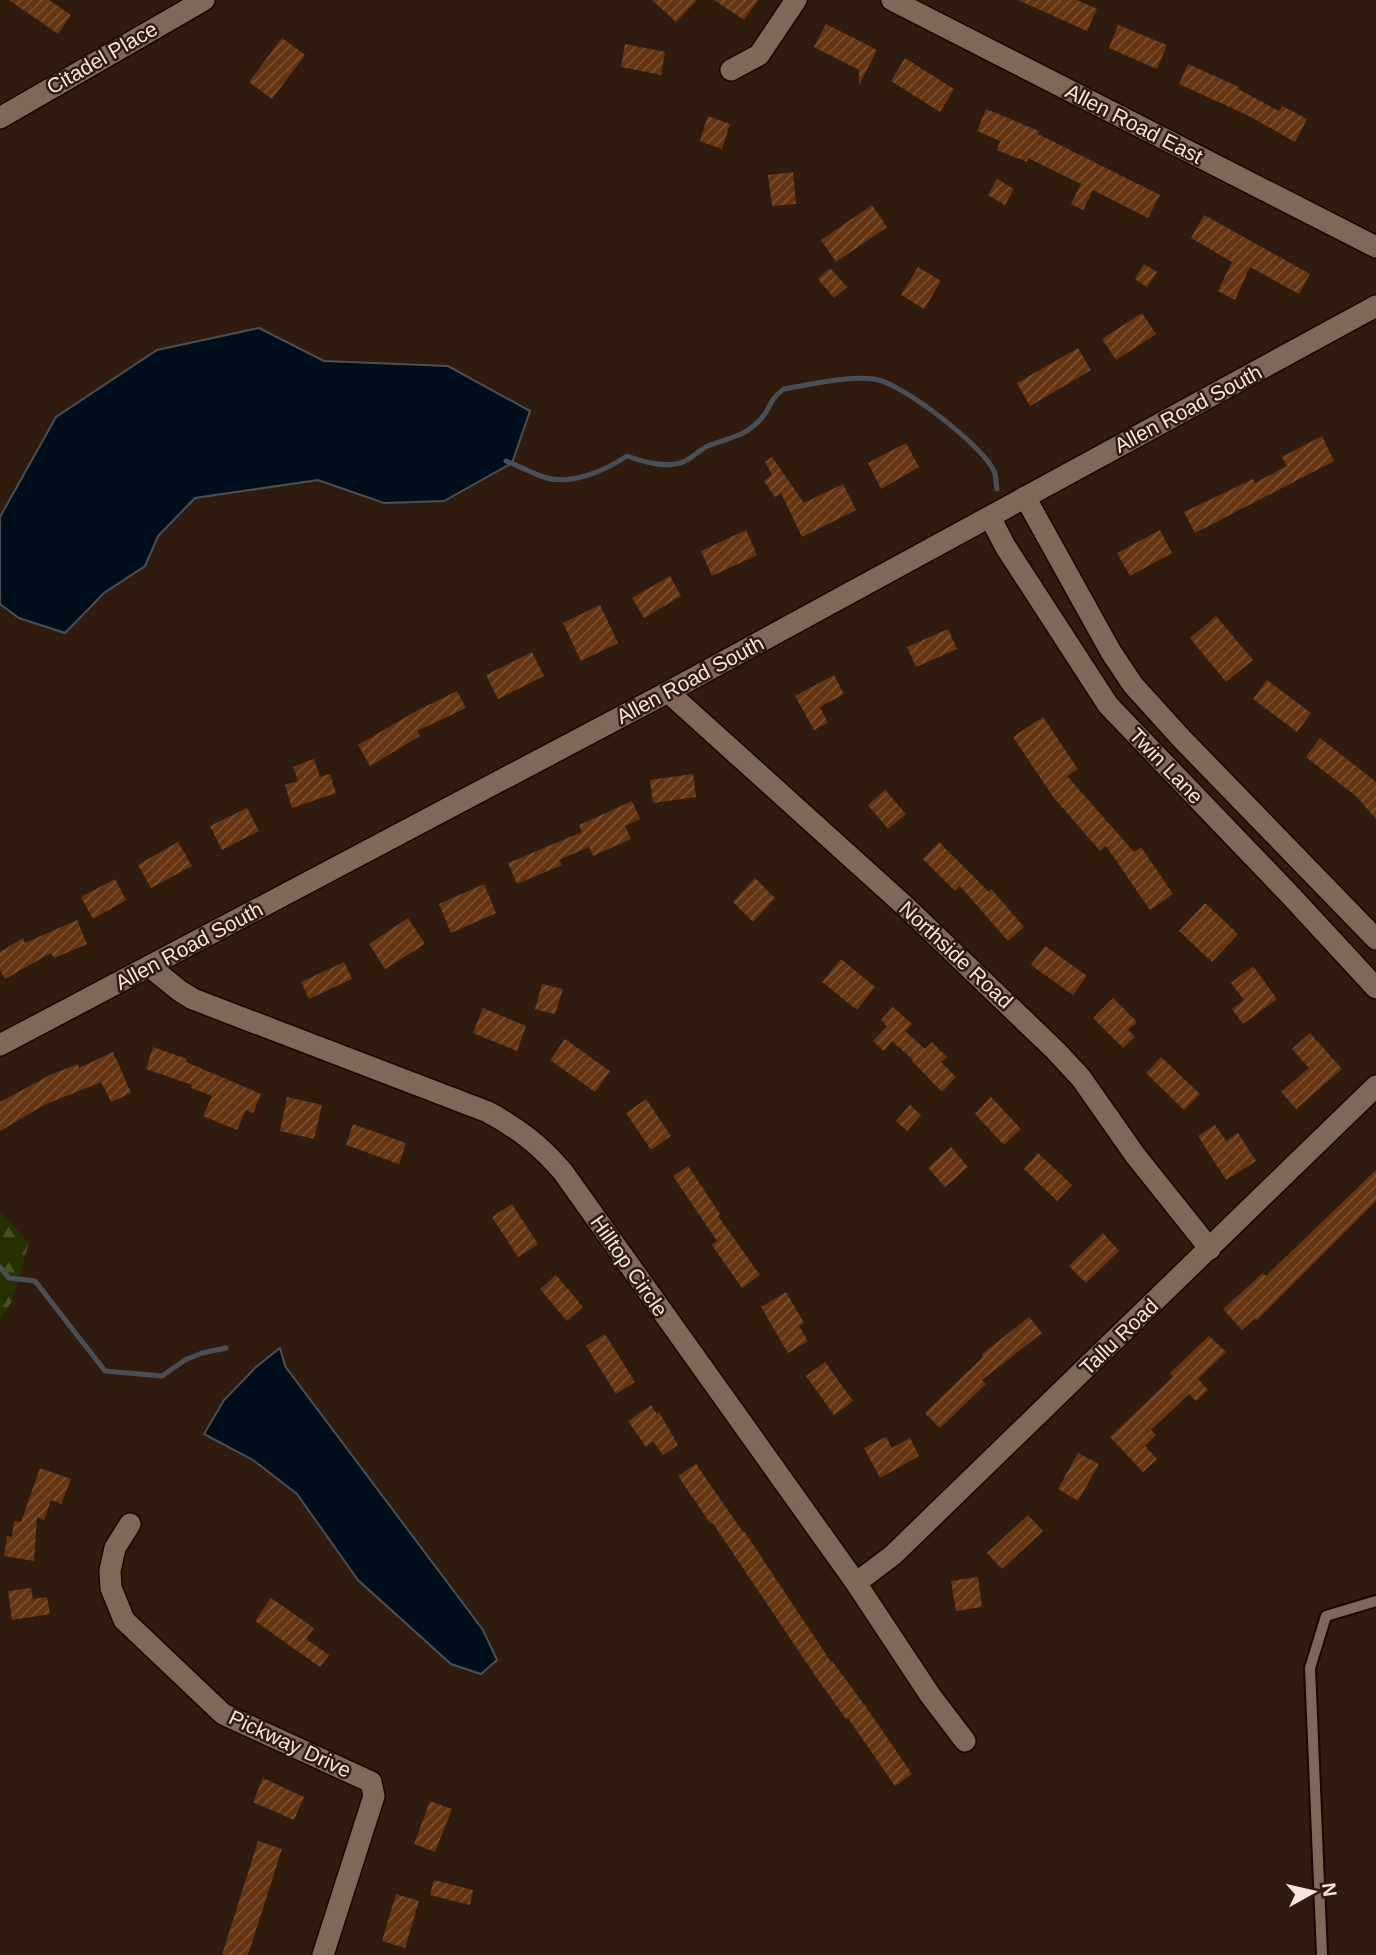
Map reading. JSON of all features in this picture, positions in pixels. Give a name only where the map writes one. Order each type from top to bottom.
[{"type":"street","points":[[731,70],[759,55],[796,0]]},
{"type":"street","name":"Allen Road East","points":[[892,0],[1376,247]]},
{"type":"street","name":"Citadel Place","points":[[0,118],[195,2]]},
{"type":"street","name":"Allen Road South","points":[[0,1045],[668,692],[1376,306]]},
{"type":"street","name":"Twin Lane","points":[[1024,497],[1111,652],[1133,685],[1376,939]]},
{"type":"street","name":"Twin Lane","points":[[990,517],[1004,546],[1108,705],[1293,897],[1376,988]]},
{"type":"street","name":"Northside Road","points":[[668,692],[906,907],[1056,1051],[1081,1078],[1148,1172],[1210,1249]]},
{"type":"street","name":"Hilltop Circle","points":[[149,967],[193,999],[488,1112],[521,1130],[547,1152],[856,1583],[930,1695],[965,1741]]},
{"type":"street","name":"Tallu Road","points":[[856,1583],[893,1556],[1376,1086]]},
{"type":"street","name":"Pickway Drive","points":[[130,1524],[115,1548],[110,1571],[111,1588],[124,1620],[223,1714],[371,1782],[374,1796],[323,1955]]},
{"type":"lane","points":[[1322,1955],[1310,1668],[1326,1616],[1376,1601]]},
{"type":"green space","points":[[0,1211],[29,1243],[12,1301],[0,1320]]},
{"type":"water","points":[[259,328],[324,361],[448,366],[530,411],[512,463],[444,501],[384,503],[318,480],[195,498],[158,536],[145,566],[104,593],[65,633],[19,618],[0,604],[0,517],[56,417],[157,350]]},
{"type":"water","points":[[280,1348],[285,1366],[483,1630],[497,1660],[481,1674],[451,1664],[358,1580],[297,1494],[253,1460],[204,1434],[224,1400],[256,1367]]},
{"type":"building","points":[[9,0],[49,0],[71,15],[58,34]]},
{"type":"building","points":[[652,0],[697,0],[676,22]]},
{"type":"building","points":[[714,0],[758,0],[744,20]]},
{"type":"building","points":[[1018,0],[1077,0],[1097,9],[1087,31]]},
{"type":"building","points":[[826,24],[877,50],[859,85],[859,70],[814,47]]},
{"type":"building","points":[[1118,25],[1167,45],[1157,69],[1109,48]]},
{"type":"building","points":[[282,38],[305,55],[272,99],[249,82]]},
{"type":"building","points":[[625,44],[665,52],[661,75],[621,67]]},
{"type":"building","points":[[905,58],[954,89],[940,112],[891,81]]},
{"type":"building","points":[[1188,64],[1239,87],[1238,89],[1279,111],[1282,106],[1307,119],[1295,142],[1249,116],[1179,84]]},
{"type":"building","points":[[986,109],[1039,131],[1038,134],[1160,195],[1148,218],[1093,190],[1083,210],[1071,204],[1081,184],[1028,158],[1027,162],[997,150],[1000,141],[977,131]]},
{"type":"building","points":[[708,116],[730,124],[722,149],[700,141]]},
{"type":"building","points":[[793,172],[796,204],[772,206],[768,175]]},
{"type":"building","points":[[997,179],[1014,189],[1005,205],[988,195]]},
{"type":"building","points":[[872,205],[887,227],[836,262],[821,240]]},
{"type":"building","points":[[1204,215],[1310,274],[1299,294],[1250,267],[1235,300],[1218,291],[1232,262],[1191,238]]},
{"type":"building","points":[[1144,264],[1157,272],[1147,287],[1135,279]]},
{"type":"building","points":[[918,267],[941,281],[924,309],[901,295]]},
{"type":"building","points":[[830,268],[847,287],[834,298],[818,279]]},
{"type":"building","points":[[1142,313],[1156,334],[1116,360],[1102,339]]},
{"type":"building","points":[[1078,348],[1091,370],[1030,406],[1017,383]]},
{"type":"building","points":[[1322,436],[1334,461],[1195,533],[1184,512],[1253,479],[1255,483],[1287,466],[1282,457]]},
{"type":"building","points":[[906,443],[919,467],[881,489],[868,463]]},
{"type":"building","points":[[772,457],[804,503],[843,484],[856,510],[802,537],[781,493],[775,497],[764,481],[772,475],[765,462]]},
{"type":"building","points":[[746,530],[757,555],[712,576],[701,551]]},
{"type":"building","points":[[1160,530],[1172,553],[1130,576],[1117,553]]},
{"type":"building","points":[[670,576],[681,596],[644,618],[632,598]]},
{"type":"building","points":[[600,605],[618,643],[581,661],[563,623]]},
{"type":"building","points":[[1216,616],[1253,660],[1226,682],[1190,638]]},
{"type":"building","points":[[948,629],[957,649],[916,667],[907,647]]},
{"type":"building","points":[[532,652],[544,676],[498,699],[486,675]]},
{"type":"building","points":[[834,675],[844,694],[820,707],[828,723],[814,730],[795,696]]},
{"type":"building","points":[[1267,680],[1311,713],[1297,732],[1253,699]]},
{"type":"building","points":[[457,691],[466,708],[417,731],[420,736],[370,766],[358,745]]},
{"type":"building","points":[[1043,717],[1078,769],[1067,776],[1134,852],[1141,847],[1173,894],[1150,910],[1106,846],[1100,851],[1054,798],[1013,737]]},
{"type":"building","points":[[1320,738],[1376,782],[1376,819],[1357,797],[1306,757]]},
{"type":"building","points":[[314,759],[320,777],[330,774],[336,793],[292,808],[285,785],[298,781],[293,767]]},
{"type":"building","points":[[693,774],[696,797],[653,803],[650,780]]},
{"type":"building","points":[[885,790],[906,814],[888,829],[868,805]]},
{"type":"building","points":[[632,801],[640,819],[625,826],[631,839],[593,856],[589,847],[559,860],[562,865],[517,884],[508,863],[582,832],[579,825]]},
{"type":"building","points":[[247,808],[259,831],[222,850],[210,826]]},
{"type":"building","points":[[178,842],[192,866],[151,888],[138,865]]},
{"type":"building","points":[[939,842],[989,892],[991,889],[1024,927],[1008,941],[960,886],[955,891],[923,859]]},
{"type":"building","points":[[755,878],[775,898],[753,922],[733,902]]},
{"type":"building","points":[[115,879],[126,900],[93,919],[81,897]]},
{"type":"building","points":[[484,884],[496,913],[451,933],[439,904]]},
{"type":"building","points":[[1205,903],[1238,934],[1212,962],[1179,931]]},
{"type":"building","points":[[408,918],[425,944],[385,969],[369,944]]},
{"type":"building","points":[[77,920],[87,944],[54,958],[51,953],[5,979],[0,970],[0,952],[23,938],[25,943]]},
{"type":"building","points":[[1045,946],[1087,976],[1073,995],[1031,965]]},
{"type":"building","points":[[841,959],[875,987],[857,1010],[822,982]]},
{"type":"building","points":[[344,962],[352,979],[309,999],[301,982]]},
{"type":"building","points":[[1253,966],[1277,999],[1243,1024],[1232,1009],[1244,1000],[1231,983]]},
{"type":"building","points":[[542,984],[563,989],[555,1014],[535,1009]]},
{"type":"building","points":[[1113,998],[1137,1022],[1128,1030],[1135,1037],[1123,1048],[1093,1018]]},
{"type":"building","points":[[893,1007],[912,1024],[905,1031],[925,1049],[932,1042],[947,1057],[941,1062],[956,1077],[942,1092],[892,1041],[884,1051],[873,1041],[887,1026],[881,1020]]},
{"type":"building","points":[[483,1008],[526,1026],[517,1051],[473,1033]]},
{"type":"building","points":[[1310,1033],[1342,1069],[1296,1109],[1281,1092],[1309,1068],[1292,1049]]},
{"type":"building","points":[[565,1039],[610,1071],[595,1092],[550,1060]]},
{"type":"building","points":[[153,1047],[187,1059],[186,1062],[261,1094],[253,1113],[246,1110],[237,1130],[203,1116],[212,1096],[191,1088],[192,1085],[146,1069]]},
{"type":"building","points":[[113,1052],[131,1093],[111,1102],[101,1082],[44,1105],[0,1131],[0,1102],[50,1075],[78,1064],[79,1068]]},
{"type":"building","points":[[1161,1057],[1200,1094],[1184,1110],[1146,1073]]},
{"type":"building","points":[[287,1097],[322,1105],[314,1139],[280,1131]]},
{"type":"building","points":[[991,1097],[1021,1129],[1004,1145],[975,1114]]},
{"type":"building","points":[[646,1099],[671,1136],[651,1150],[626,1113]]},
{"type":"building","points":[[910,1105],[921,1115],[907,1131],[896,1121]]},
{"type":"building","points":[[353,1124],[406,1143],[399,1164],[346,1145]]},
{"type":"building","points":[[1215,1125],[1226,1141],[1238,1133],[1256,1161],[1226,1180],[1198,1136]]},
{"type":"building","points":[[951,1147],[968,1167],[945,1187],[928,1168]]},
{"type":"building","points":[[1038,1153],[1072,1185],[1057,1201],[1024,1169]]},
{"type":"building","points":[[688,1166],[720,1214],[718,1216],[760,1275],[742,1288],[712,1245],[717,1241],[673,1176]]},
{"type":"building","points":[[1376,1170],[1376,1201],[1256,1321],[1255,1318],[1242,1330],[1223,1309],[1263,1273],[1266,1276]]},
{"type":"building","points":[[512,1204],[538,1244],[518,1257],[492,1217]]},
{"type":"building","points":[[1103,1233],[1119,1251],[1086,1283],[1069,1266]]},
{"type":"building","points":[[556,1275],[583,1307],[567,1321],[540,1289]]},
{"type":"building","points":[[786,1292],[804,1323],[799,1326],[808,1341],[788,1353],[761,1307]]},
{"type":"building","points":[[1029,1317],[1042,1333],[982,1380],[986,1384],[940,1428],[925,1413],[983,1357],[982,1354]]},
{"type":"building","points":[[605,1334],[635,1382],[616,1394],[586,1346]]},
{"type":"building","points":[[1209,1336],[1226,1352],[1198,1379],[1208,1390],[1196,1401],[1189,1394],[1151,1430],[1156,1435],[1145,1446],[1157,1459],[1143,1472],[1110,1437],[1173,1377],[1170,1373]]},
{"type":"building","points":[[825,1362],[853,1401],[834,1415],[806,1376]]},
{"type":"building","points":[[651,1405],[657,1414],[659,1412],[678,1445],[663,1455],[653,1441],[646,1447],[628,1421]]},
{"type":"building","points":[[886,1437],[892,1448],[910,1438],[919,1456],[880,1478],[864,1448]]},
{"type":"building","points":[[1078,1453],[1099,1464],[1078,1501],[1058,1489]]},
{"type":"building","points":[[696,1464],[831,1662],[912,1774],[895,1786],[814,1674],[678,1476]]},
{"type":"building","points":[[40,1468],[71,1479],[61,1504],[51,1500],[44,1520],[37,1517],[34,1561],[4,1556],[7,1536],[12,1537],[14,1521],[21,1522]]},
{"type":"building","points":[[1028,1515],[1043,1531],[1002,1569],[987,1553]]},
{"type":"building","points":[[978,1577],[982,1607],[956,1611],[951,1581]]},
{"type":"building","points":[[31,1588],[33,1599],[47,1597],[50,1614],[12,1620],[8,1591]]},
{"type":"building","points":[[271,1598],[314,1628],[306,1639],[329,1655],[320,1667],[255,1621]]},
{"type":"building","points":[[263,1778],[304,1797],[294,1820],[253,1802]]},
{"type":"building","points":[[430,1801],[452,1809],[435,1852],[414,1844]]},
{"type":"building","points":[[258,1841],[282,1849],[248,1955],[222,1955]]},
{"type":"building","points":[[434,1880],[473,1890],[470,1905],[430,1895]]},
{"type":"building","points":[[396,1894],[419,1901],[405,1948],[382,1941]]},
{"type":"waterway","points":[[506,461],[557,480],[589,475],[627,456],[656,464],[679,463],[705,447],[748,430],[761,419],[775,396],[784,389],[863,378],[887,383],[941,417],[988,462],[995,473],[997,489]]},
{"type":"waterway","points":[[0,1267],[9,1278],[35,1281],[105,1371],[162,1376],[185,1360],[226,1348]]}]
